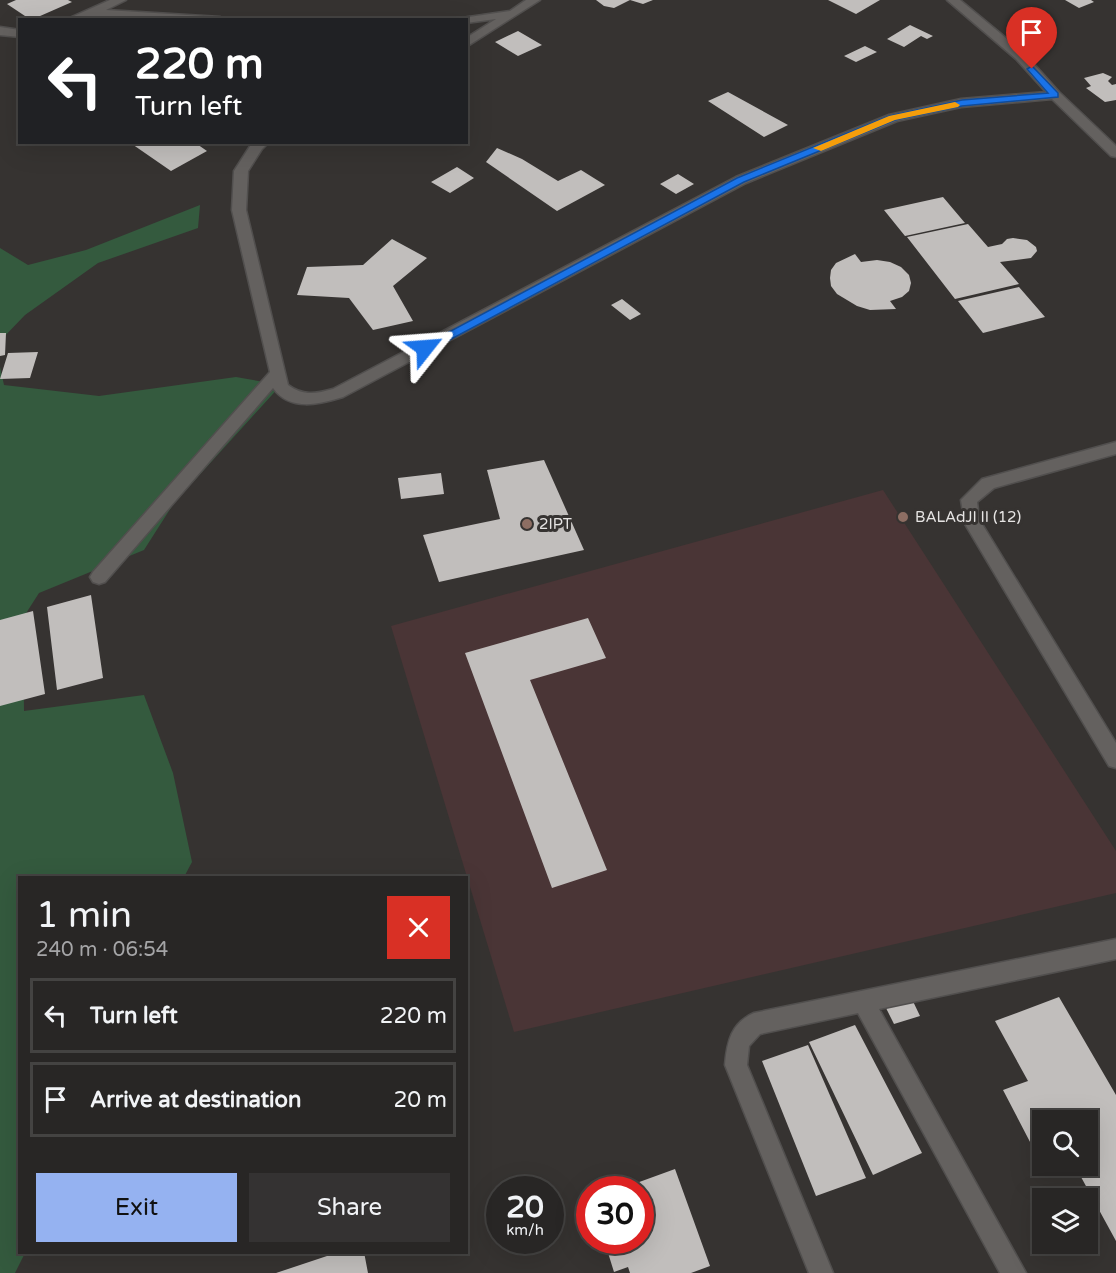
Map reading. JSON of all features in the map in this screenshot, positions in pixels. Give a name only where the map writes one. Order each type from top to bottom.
[{"type":"street","points":[[75,18],[120,0]]},
{"type":"street","points":[[468,44],[534,0]]},
{"type":"street","points":[[952,0],[1020,56],[1055,95],[1116,153]]},
{"type":"street","points":[[90,12],[188,18]]},
{"type":"street","points":[[468,20],[514,14]]},
{"type":"street","points":[[0,31],[18,34]]},
{"type":"street","points":[[260,144],[241,171],[239,210],[281,388],[293,398],[315,400],[338,393],[741,180],[892,118],[962,103],[1055,95]]},
{"type":"street","points":[[99,577],[278,373]]},
{"type":"street","points":[[1116,448],[988,483],[969,500],[970,520],[1116,760]]},
{"type":"street","points":[[821,1273],[736,1065],[738,1041],[754,1024],[1116,949]]},
{"type":"street","points":[[863,1001],[1014,1273]]},
{"type":"shaded area","points":[[883,490],[1116,851],[1116,893],[514,1032],[391,626]]},
{"type":"green space","points":[[200,205],[198,228],[98,263],[25,315],[0,341],[0,248],[28,265],[86,250]]},
{"type":"green space","points":[[0,367],[4,385],[99,396],[236,377],[281,385],[174,503],[144,550],[39,593],[23,618],[24,711],[144,695],[173,773],[192,862],[185,876],[18,876],[18,1254],[24,1254],[15,1273],[0,1273]]},
{"type":"building","points":[[16,0],[68,0],[72,2],[36,18],[28,18],[7,4]]},
{"type":"building","points":[[596,0],[630,0],[614,8],[604,6]]},
{"type":"building","points":[[630,0],[653,0],[643,4]]},
{"type":"building","points":[[828,0],[880,0],[856,14]]},
{"type":"building","points":[[1065,0],[1091,0],[1094,2],[1079,8]]},
{"type":"building","points":[[910,25],[933,36],[927,39],[921,36],[904,47],[887,39]]},
{"type":"building","points":[[518,31],[542,45],[518,56],[495,42]]},
{"type":"building","points":[[865,46],[877,52],[856,62],[844,56]]},
{"type":"building","points":[[1103,73],[1112,77],[1108,81],[1112,85],[1116,84],[1116,100],[1105,102],[1086,88],[1091,86],[1084,78]]},
{"type":"building","points":[[728,92],[788,125],[764,137],[708,101]]},
{"type":"building","points":[[132,144],[197,144],[207,151],[171,171]]},
{"type":"building","points":[[497,148],[522,159],[558,181],[581,170],[605,185],[557,211],[486,162]]},
{"type":"building","points":[[457,167],[474,178],[450,193],[431,182]]},
{"type":"building","points":[[678,174],[694,184],[676,194],[660,184]]},
{"type":"building","points":[[943,197],[965,223],[905,236],[884,210]]},
{"type":"building","points":[[968,224],[988,247],[1002,244],[1007,239],[1013,238],[1027,240],[1036,247],[1037,251],[1031,258],[1000,262],[1019,284],[955,299],[907,237]]},
{"type":"building","points":[[392,239],[427,258],[393,286],[413,321],[373,330],[349,298],[297,295],[307,267],[363,265]]},
{"type":"building","points":[[855,254],[861,262],[877,260],[890,262],[901,267],[909,275],[911,283],[909,291],[902,297],[890,301],[896,309],[870,310],[857,306],[837,294],[831,286],[831,270],[836,263]]},
{"type":"building","points":[[1019,287],[1045,317],[983,333],[958,301]]},
{"type":"building","points":[[622,299],[641,314],[630,320],[611,305]]},
{"type":"building","points":[[0,333],[6,333],[5,355],[0,356]]},
{"type":"building","points":[[38,352],[30,378],[0,379],[8,353]]},
{"type":"building","points":[[544,460],[584,550],[439,582],[423,535],[500,519],[487,470]]},
{"type":"building","points":[[441,473],[444,494],[401,499],[398,478]]},
{"type":"building","points":[[91,595],[103,678],[57,690],[47,607]]},
{"type":"building","points":[[33,611],[45,694],[0,706],[0,620]]},
{"type":"building","points":[[588,618],[606,658],[530,680],[607,870],[552,888],[465,653]]},
{"type":"building","points":[[910,995],[920,1016],[894,1024],[884,1004]]},
{"type":"building","points":[[1059,997],[1116,1095],[1116,1241],[1098,1208],[1098,1188],[1087,1188],[1080,1176],[1098,1176],[1098,1110],[1032,1110],[1032,1146],[1003,1090],[1028,1081],[995,1021]]},
{"type":"building","points":[[855,1025],[922,1153],[873,1175],[809,1042]]},
{"type":"building","points":[[808,1045],[866,1178],[816,1196],[762,1061]]},
{"type":"building","points":[[675,1169],[710,1266],[691,1273],[630,1273],[628,1267],[614,1272],[608,1254],[654,1254],[654,1177]]},
{"type":"building","points":[[333,1254],[364,1254],[368,1273],[276,1273]]},
{"type":"slow traffic","points":[[818,148],[892,118],[955,105]]},
{"type":"place","name":"BALAdJI II (12)","points":[[903,517]]},
{"type":"place","name":"2IPT","points":[[527,524]]},
{"type":"route","points":[[425,348],[741,180],[892,118],[962,103],[1055,95],[1032,69]]}]
